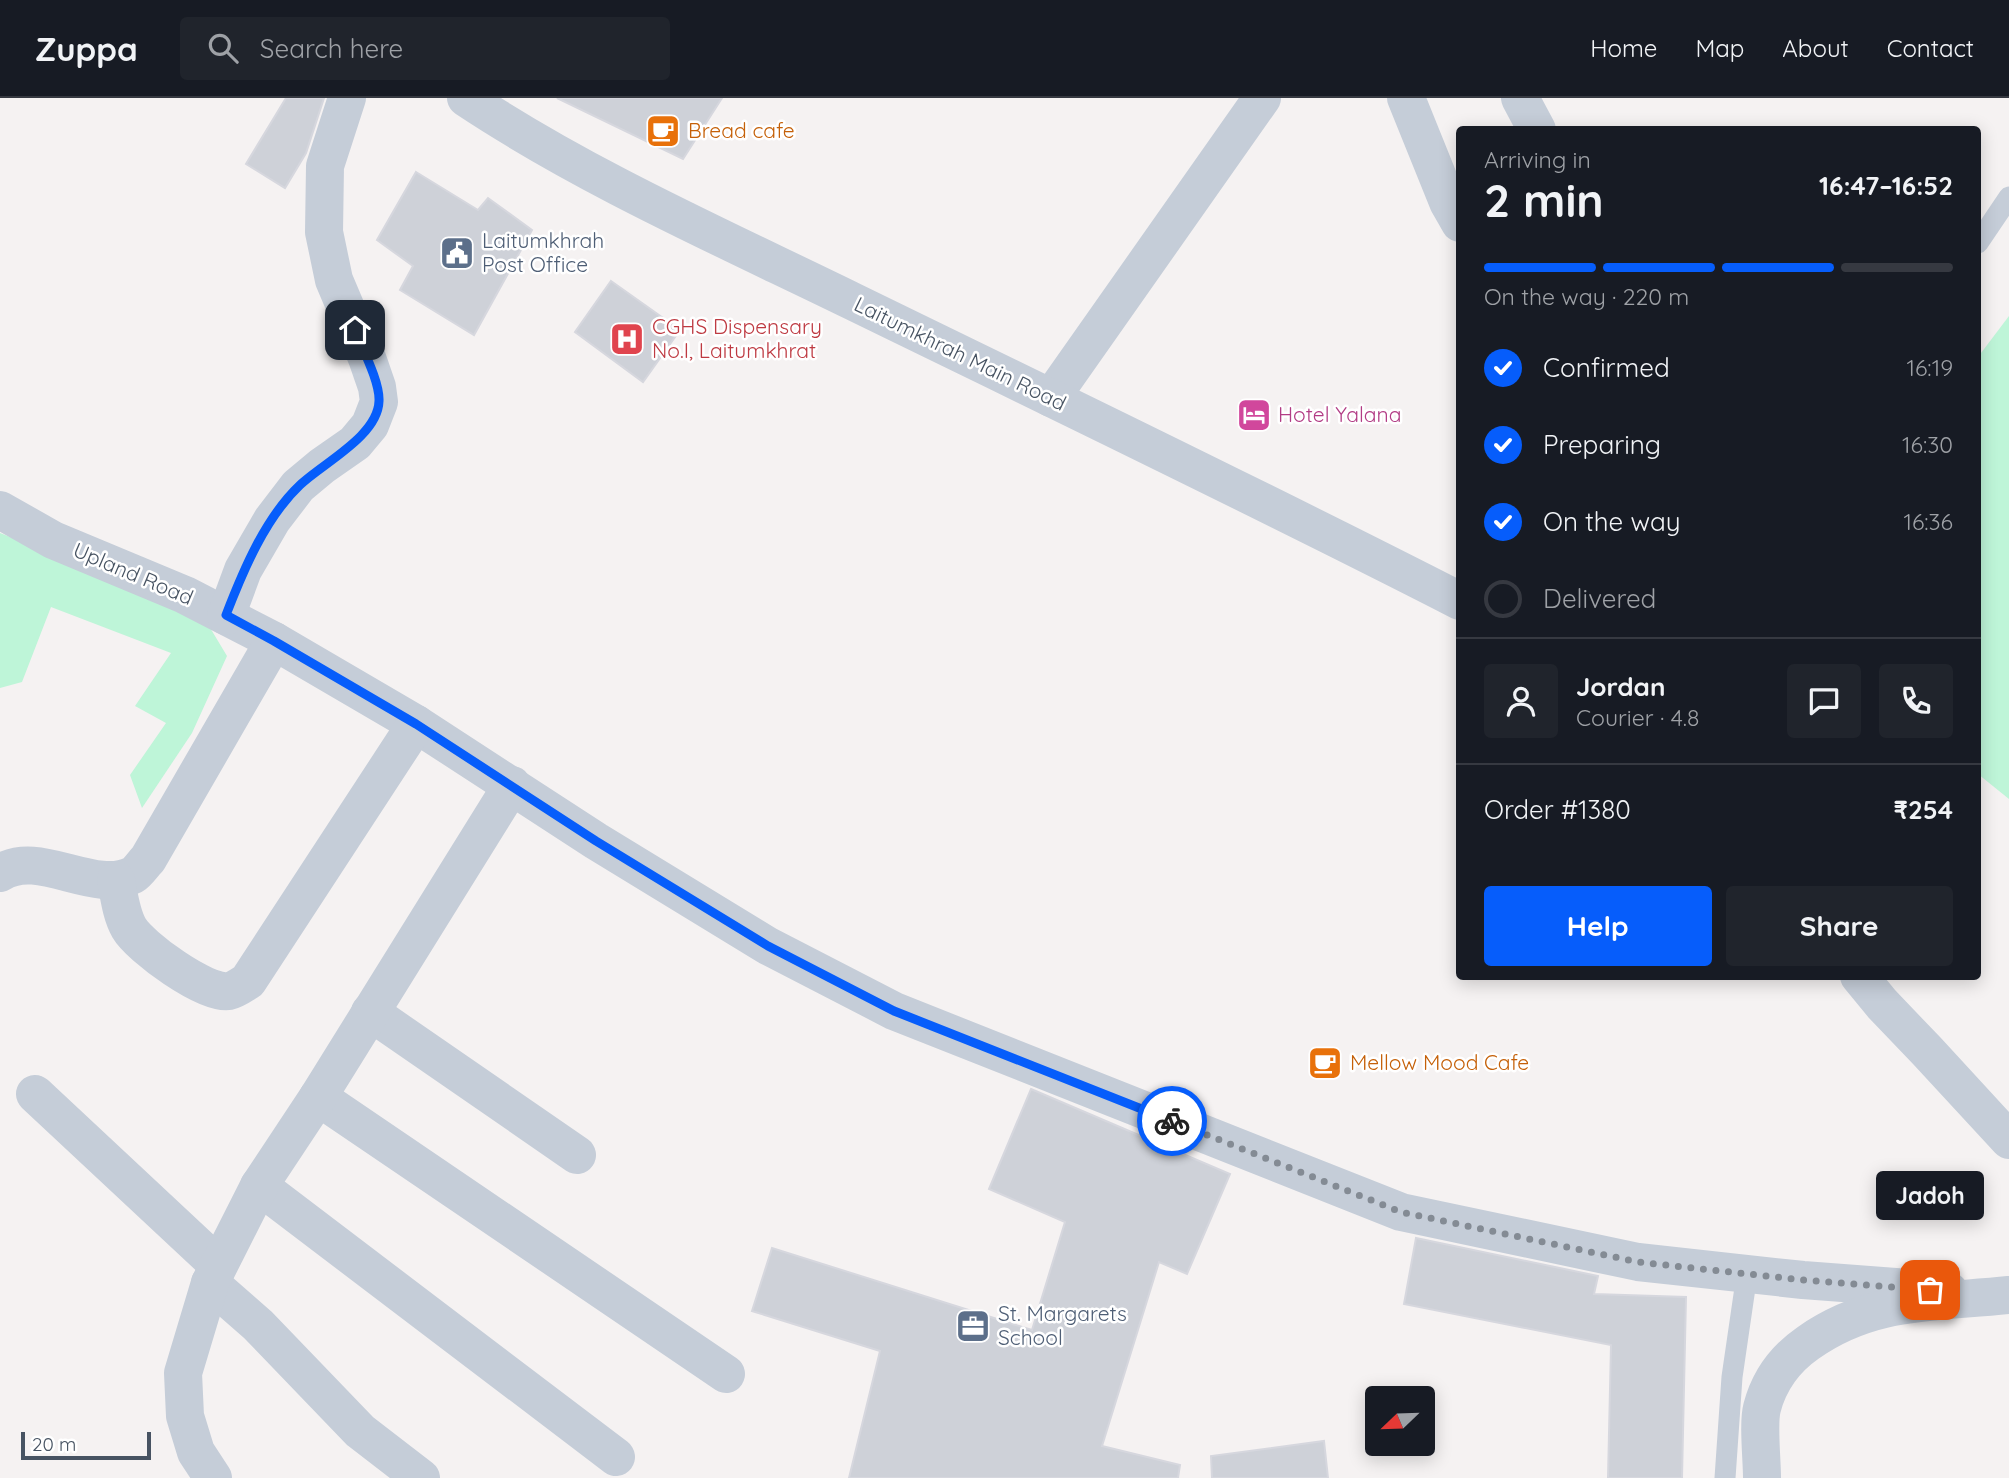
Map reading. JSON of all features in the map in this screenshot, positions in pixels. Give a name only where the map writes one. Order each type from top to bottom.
[{"type":"street","points":[[226,615],[243,570],[272,520],[298,486],[355,443],[370,425],[379,402],[367,358],[334,280],[324,232],[325,166],[347,98]]},
{"type":"street","name":"Laitumkhrah Main Road","points":[[466,98],[501,121],[631,193],[1456,599]]},
{"type":"street","points":[[1051,398],[1262,98]]},
{"type":"street","points":[[1406,98],[1456,216]]},
{"type":"street","points":[[1520,98],[1535,126]]},
{"type":"street","name":"Upland Road","points":[[0,510],[53,540],[185,595],[274,641],[416,724],[596,841],[768,946],[894,1011],[1401,1212],[1638,1262],[1803,1280],[2008,1295]]},
{"type":"street","points":[[1,871],[27,865],[116,880],[135,874],[148,859],[274,641]]},
{"type":"street","points":[[116,880],[128,926],[140,941],[194,981],[229,991],[248,981],[416,724]]},
{"type":"street","points":[[213,1478],[196,1451],[185,1416],[183,1373],[214,1274],[258,1186],[318,1097],[512,785]]},
{"type":"street","points":[[1862,980],[2009,1140]]},
{"type":"street","points":[[370,1012],[577,1155]]},
{"type":"street","points":[[36,1094],[214,1274],[258,1325],[360,1431],[421,1478]]},
{"type":"street","points":[[318,1097],[726,1374]]},
{"type":"street","points":[[258,1186],[616,1457]]},
{"type":"street","points":[[1762,1478],[1761,1410],[1774,1376],[1794,1353],[1826,1330],[1858,1315],[1892,1307],[1965,1297],[2008,1295]]},
{"type":"lane","points":[[1981,239],[2009,197]]},
{"type":"lane","points":[[1725,1478],[1732,1377],[1747,1274]]},
{"type":"green space","points":[[2009,316],[2009,799],[1981,776],[1981,353]]},
{"type":"green space","points":[[0,533],[79,564],[206,621],[227,656],[192,733],[142,808],[130,775],[166,723],[135,706],[171,653],[51,607],[22,682],[0,688]]},
{"type":"building","points":[[286,98],[324,98],[306,153],[285,188],[246,164]]},
{"type":"building","name":"Bread cafe","points":[[557,98],[722,98],[683,159]]},
{"type":"building","name":"Laitumkhrah Post Office","points":[[416,172],[478,210],[488,198],[532,230],[474,335],[400,290],[413,266],[377,240]]},
{"type":"building","points":[[611,281],[680,330],[643,382],[575,332]]},
{"type":"building","points":[[1031,1089],[1230,1174],[1187,1274],[1159,1262],[1102,1446],[1180,1465],[1178,1478],[849,1478],[880,1351],[752,1311],[772,1248],[1032,1330],[1065,1222],[989,1189]]},
{"type":"building","points":[[1416,1238],[1598,1276],[1594,1294],[1686,1297],[1682,1478],[1608,1478],[1611,1345],[1404,1304]]},
{"type":"building","points":[[1324,1441],[1328,1478],[1212,1478],[1211,1456]]},
{"type":"way so far","points":[[1172,1121],[1401,1212],[1638,1262],[1803,1280],[1930,1290]]},
{"type":"place","name":"Bread cafe","points":[[663,131]]},
{"type":"place","name":"Laitumkhrah Post Office","points":[[457,253]]},
{"type":"place","name":"CGHS Dispensary No.I, Laitumkhrat","points":[[627,339]]},
{"type":"place","name":"Hotel Yalana","points":[[1254,415]]},
{"type":"place","name":"Mellow Mood Cafe","points":[[1325,1063]]},
{"type":"place","name":"Jadoh","points":[[1930,1290]]},
{"type":"place","name":"St. Margarets School","points":[[973,1326]]},
{"type":"route","points":[[355,330],[377,387],[379,402],[370,425],[355,443],[298,486],[272,520],[243,570],[226,615],[416,724],[596,841],[768,946],[894,1011],[1172,1121]]}]
